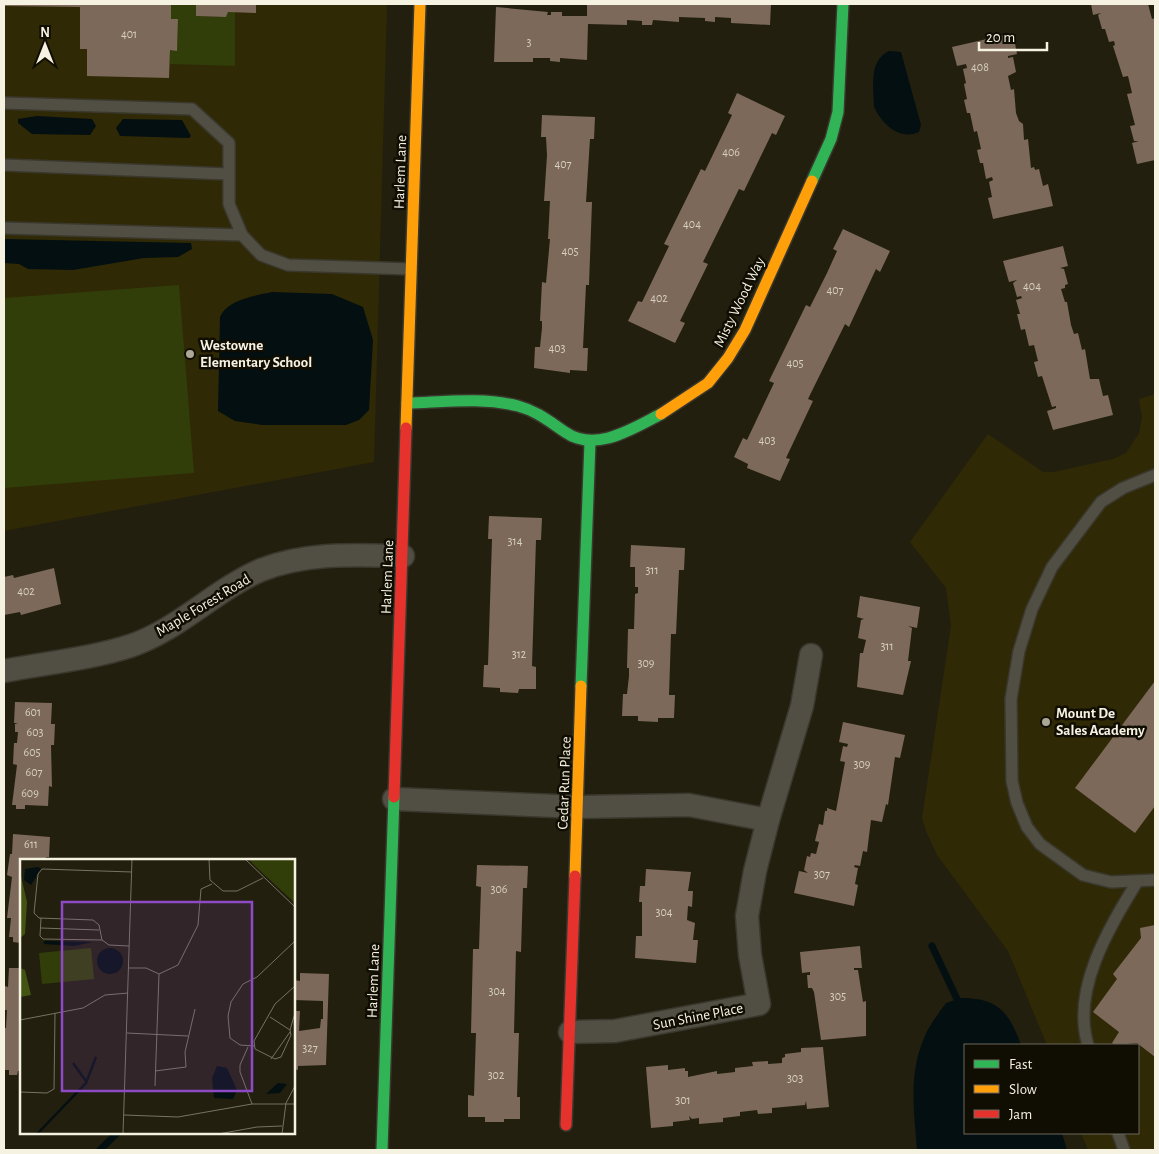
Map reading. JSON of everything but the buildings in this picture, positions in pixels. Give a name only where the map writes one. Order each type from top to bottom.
[{"type":"street","name":"Harlem Lane","points":[[382,1150],[420,4]]},
{"type":"street","name":"Misty Wood Way","points":[[590,442],[613,437],[680,403],[707,384],[729,359],[745,330],[831,139],[839,102],[843,4]]},
{"type":"street","points":[[407,403],[484,402],[514,406],[534,412],[569,436],[590,442]]},
{"type":"street","name":"Cedar Run Place","points":[[566,1125],[579,806],[590,442]]},
{"type":"street","name":"Maple Forest Road","points":[[4,671],[131,645],[164,629],[261,571],[286,563],[314,556],[403,556]]},
{"type":"street","name":"Sun Shine Place","points":[[570,1032],[615,1031],[759,1004],[750,955],[747,916],[755,871],[768,820],[802,706],[811,656]]},
{"type":"street","points":[[394,799],[579,806],[689,805],[768,820]]},
{"type":"lane","points":[[4,103],[192,109],[229,143],[229,204],[242,236],[261,255],[288,265],[412,269]]},
{"type":"lane","points":[[4,165],[228,174]]},
{"type":"lane","points":[[4,228],[242,236]]},
{"type":"lane","points":[[1155,475],[1123,488],[1101,502],[1052,567],[1027,626],[1011,699],[1012,781],[1017,803],[1027,827],[1040,844],[1083,875],[1111,882],[1155,880]]},
{"type":"lane","points":[[1088,1044],[1084,994],[1106,933],[1136,882]]},
{"type":"lane","points":[[1118,1134],[1124,1150]]},
{"type":"shaded area","name":"Westowne Elementary School","points":[[4,4],[387,4],[374,462],[4,531]]},
{"type":"shaded area","points":[[889,51],[901,52],[921,125],[919,132],[912,134],[899,133],[887,125],[874,107],[873,83],[875,68],[882,55]]},
{"type":"shaded area","points":[[37,116],[92,119],[96,126],[90,135],[32,134],[18,123],[18,119]]},
{"type":"shaded area","points":[[123,119],[182,120],[191,136],[189,138],[120,136],[116,128]]},
{"type":"shaded area","points":[[4,239],[191,243],[192,249],[178,257],[144,258],[73,270],[28,269],[19,264],[4,263]]},
{"type":"shaded area","points":[[272,292],[332,294],[363,307],[373,340],[369,410],[359,420],[346,425],[262,425],[235,421],[218,411],[220,317],[235,302]]},
{"type":"shaded area","name":"Mount De Sales Academy","points":[[1155,394],[1155,1150],[1088,1150],[1081,1134],[1139,1134],[1139,1044],[1047,1044],[1008,951],[937,855],[926,831],[922,818],[951,626],[946,588],[910,542],[988,434],[1043,472],[1054,472],[1113,459],[1126,453],[1139,433],[1142,418],[1139,399]]},
{"type":"shaded area","points":[[961,998],[993,1004],[1000,1009],[1012,1024],[1021,1044],[964,1044],[964,1134],[1062,1134],[1067,1150],[917,1150],[914,1092],[916,1064],[929,1027],[946,1003]]},
{"type":"green space","points":[[171,4],[196,4],[196,16],[226,17],[228,12],[235,12],[235,66],[170,64],[170,50],[177,50],[178,20],[171,19]]},
{"type":"green space","points":[[179,285],[194,473],[4,488],[4,298]]},
{"type":"waterway","points":[[932,946],[957,999]]},
{"type":"waterway","points":[[100,1150],[116,1134]]},
{"type":"traffic: fast","points":[[812,181],[831,139],[838,112],[843,4]]},
{"type":"traffic: fast","points":[[407,403],[449,401],[504,403],[525,408],[565,432],[577,438],[589,440],[601,439],[626,432],[661,414]]},
{"type":"traffic: fast","points":[[581,686],[590,442]]},
{"type":"traffic: fast","points":[[382,1150],[394,797]]},
{"type":"traffic: slow","points":[[406,428],[420,4]]},
{"type":"traffic: slow","points":[[661,414],[708,383],[728,358],[745,330],[812,181]]},
{"type":"traffic: slow","points":[[575,876],[581,686]]},
{"type":"traffic: jam","points":[[394,797],[406,428]]},
{"type":"traffic: jam","points":[[566,1125],[575,876]]},
{"type":"place","name":"Westowne Elementary School","points":[[190,354]]},
{"type":"place","name":"Mount De Sales Academy","points":[[1046,722]]}]
